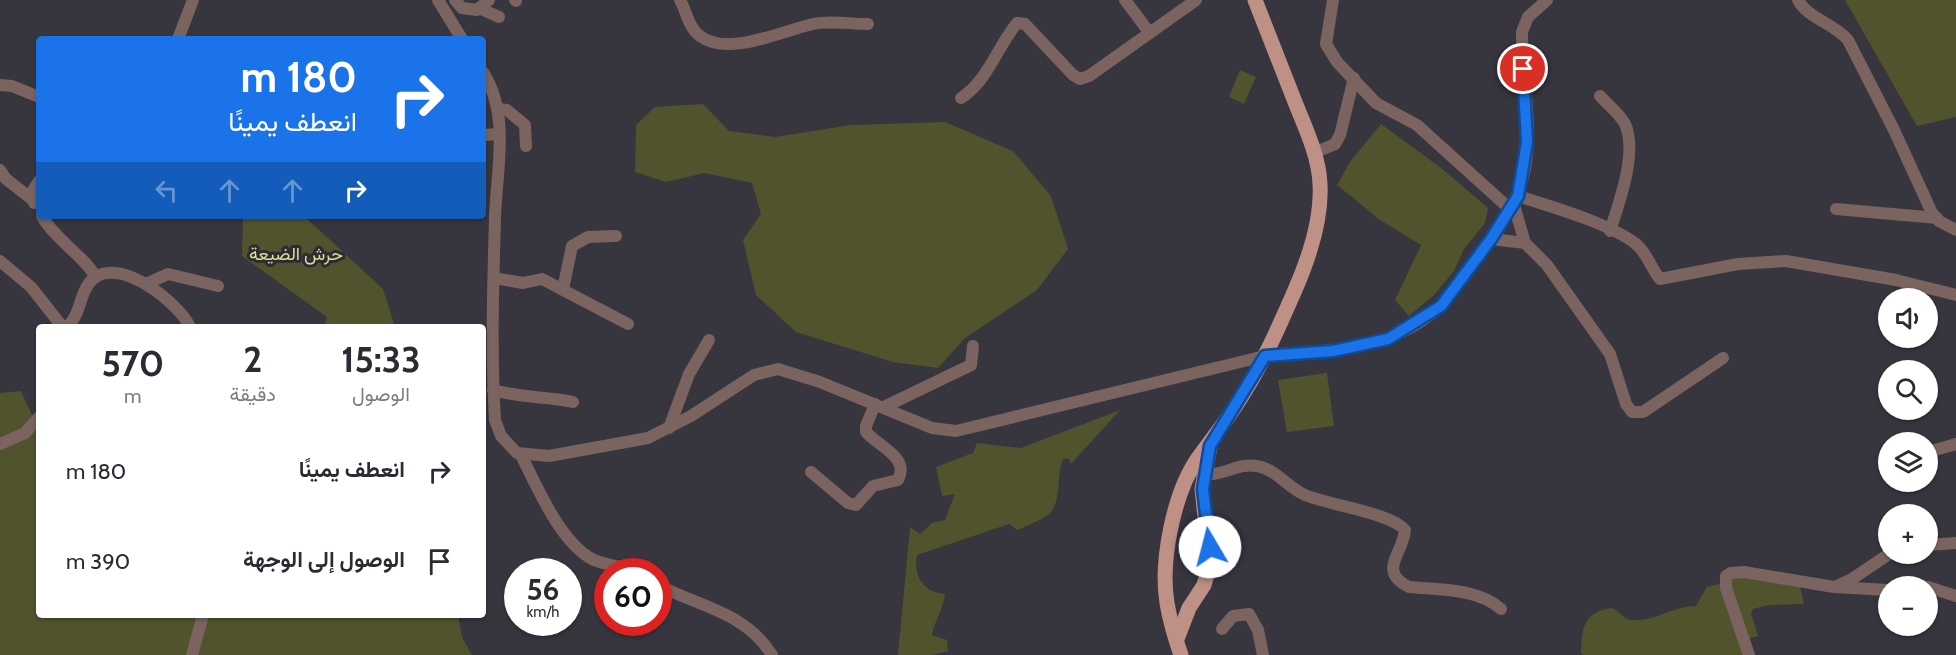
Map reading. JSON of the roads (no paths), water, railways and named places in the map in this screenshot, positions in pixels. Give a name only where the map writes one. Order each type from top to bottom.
[{"type":"main road","points":[[1177,639],[1190,608],[1204,585],[1210,564],[1200,478],[1210,446],[1265,356],[1303,272],[1311,243],[1320,185],[1314,153],[1255,0]]},
{"type":"main road","points":[[1181,655],[1171,624],[1166,582],[1171,533],[1184,484],[1200,478]]},
{"type":"street","points":[[179,36],[193,0]]},
{"type":"street","points":[[438,0],[460,36]]},
{"type":"street","points":[[455,0],[462,8],[477,10],[484,4],[498,17]]},
{"type":"street","points":[[680,0],[693,28],[702,37],[718,43],[756,40],[813,24],[868,24]]},
{"type":"street","points":[[1125,0],[1149,32]]},
{"type":"street","points":[[961,98],[983,77],[1004,38],[1017,23],[1025,24],[1073,75],[1080,79],[1089,76],[1196,0]]},
{"type":"street","points":[[1333,0],[1326,44],[1337,62],[1376,103],[1416,125],[1514,204],[1556,208],[1635,243],[1660,279],[1738,264],[1786,261],[1856,272],[1955,292]]},
{"type":"street","points":[[521,455],[549,456],[605,448],[648,438],[669,428],[754,375],[778,369],[820,382],[932,428],[956,431],[1265,356],[1333,351],[1378,342],[1405,330],[1441,306],[1514,204],[1527,142],[1522,32],[1528,17],[1547,0]]},
{"type":"street","points":[[1798,0],[1808,12],[1840,31],[1848,39],[1894,130],[1923,197],[1937,219]]},
{"type":"street","points":[[1314,153],[1335,144],[1354,78]]},
{"type":"street","points":[[486,79],[498,108],[499,134],[494,279],[495,420],[501,436],[521,455],[558,524],[571,540],[594,559]]},
{"type":"street","points":[[0,85],[12,86],[36,96]]},
{"type":"street","points":[[1600,96],[1624,122],[1629,144],[1622,196],[1610,231]]},
{"type":"street","points":[[498,108],[507,110],[525,125],[526,146]]},
{"type":"street","points":[[486,135],[499,134]]},
{"type":"street","points":[[0,170],[36,206]]},
{"type":"street","points":[[36,184],[33,188],[36,206]]},
{"type":"street","points":[[1514,204],[1525,243],[1546,265],[1606,347],[1626,404],[1632,412],[1642,412],[1723,358]]},
{"type":"street","points":[[1836,209],[1937,219],[1956,230]]},
{"type":"street","points":[[44,219],[55,237],[87,263],[95,277]]},
{"type":"street","points":[[563,289],[572,246],[588,237],[616,236]]},
{"type":"street","points":[[1491,239],[1525,243]]},
{"type":"street","points":[[1,263],[31,287],[60,324]]},
{"type":"street","points":[[69,324],[76,315],[86,287],[95,277],[110,274],[126,275],[146,284],[170,303],[188,324]]},
{"type":"street","points":[[146,284],[168,274],[218,286]]},
{"type":"street","points":[[494,279],[523,283],[542,279],[628,324]]},
{"type":"street","points":[[669,428],[689,374],[709,340]]},
{"type":"street","points":[[811,472],[848,503],[856,505],[873,486],[898,480],[901,470],[899,462],[866,432],[866,426],[879,405],[971,365],[973,346]]},
{"type":"street","points":[[493,390],[515,396],[549,397],[573,402]]},
{"type":"street","points":[[0,444],[25,433],[36,420]]},
{"type":"street","points":[[1938,449],[1956,444]]},
{"type":"street","points":[[1200,478],[1243,465],[1259,466],[1305,495],[1391,520],[1405,530],[1393,569],[1395,577],[1401,582],[1409,587],[1479,596],[1491,600],[1501,609]]},
{"type":"street","points":[[1938,544],[1956,543]]},
{"type":"street","points":[[1834,587],[1852,579],[1878,561]]},
{"type":"street","points":[[1749,655],[1725,588],[1726,576],[1731,573],[1744,572],[1834,587],[1878,589]]},
{"type":"street","points":[[672,591],[733,617],[747,626],[766,653]]},
{"type":"street","points":[[1938,591],[1956,596]]},
{"type":"street","points":[[1222,629],[1233,616],[1250,614],[1258,630],[1263,655]]},
{"type":"street","points":[[192,655],[202,618]]},
{"type":"park label","name":"حرش الضيعة","points":[[296,254]]}]
